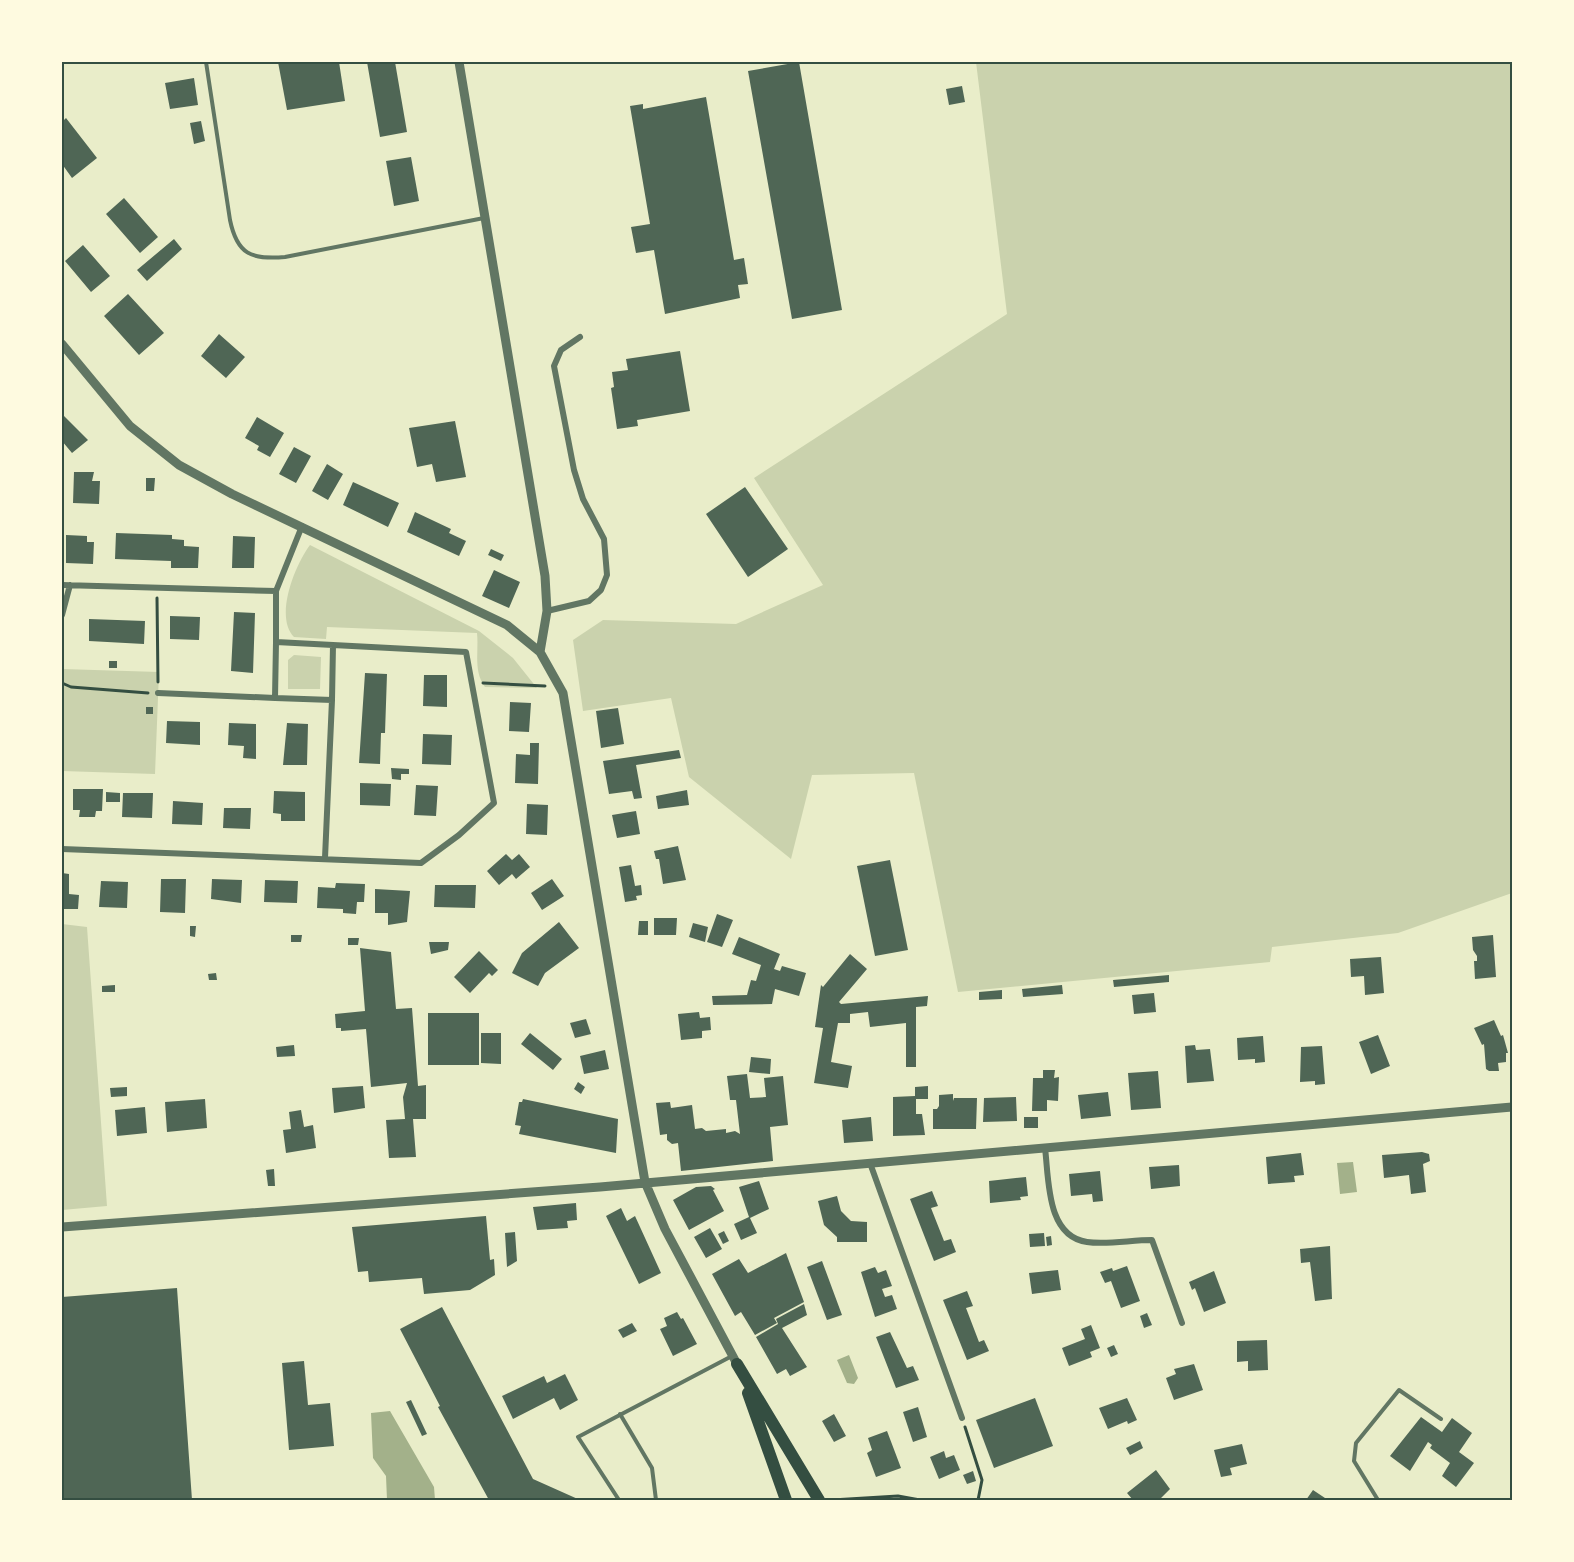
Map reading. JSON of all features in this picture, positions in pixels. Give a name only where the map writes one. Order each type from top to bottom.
[{"type":"highway","points":[[735,1360],[786,1500]]},
{"type":"highway","points":[[735,1360],[819,1500]]},
{"type":"street","points":[[459,62],[543,564],[547,611],[540,652]]},
{"type":"street","points":[[547,611],[589,601],[601,590],[607,575],[604,539],[584,499],[574,470],[554,366],[561,350],[579,337]]},
{"type":"street","points":[[62,344],[130,426],[179,465],[232,494],[507,625],[540,652],[563,693],[645,1182],[664,1229],[735,1360]]},
{"type":"street","points":[[275,698],[276,591],[302,526]]},
{"type":"street","points":[[62,585],[276,591]]},
{"type":"street","points":[[62,615],[70,585]]},
{"type":"street","points":[[62,849],[421,863],[459,835],[494,803],[466,652],[276,642]]},
{"type":"street","points":[[325,858],[333,645]]},
{"type":"street","points":[[158,693],[332,700]]},
{"type":"street","points":[[62,1227],[645,1182],[1512,1107]]},
{"type":"street","points":[[1045,1148],[1050,1201],[1063,1229],[1085,1242],[1152,1240],[1182,1323]]},
{"type":"street","points":[[870,1163],[962,1418]]},
{"type":"lane","points":[[206,62],[230,220],[233,234],[243,250],[261,259],[285,257],[485,218]]},
{"type":"lane","points":[[619,1500],[578,1437],[620,1414],[735,1360]]},
{"type":"lane","points":[[1378,1500],[1354,1461],[1356,1443],[1399,1389],[1441,1419]]},
{"type":"lane","points":[[620,1414],[652,1468],[656,1500]]},
{"type":"path","points":[[62,682],[71,687],[158,693],[157,588]]},
{"type":"path","points":[[472,683],[559,685]]},
{"type":"path","points":[[962,1418],[982,1480],[978,1500]]},
{"type":"path","points":[[826,1500],[898,1496],[920,1500]]},
{"type":"shaded area","points":[[976,62],[1512,62],[1512,893],[1398,933],[1272,947],[1270,962],[958,992],[914,773],[812,775],[791,859],[689,777],[671,698],[583,711],[573,640],[603,620],[736,624],[823,585],[754,478],[1007,314]]},
{"type":"shaded area","points":[[310,545],[479,631],[513,658],[537,688],[485,687],[478,668],[477,633],[327,627],[326,639],[294,637],[288,628],[286,604],[298,565]]},
{"type":"shaded area","points":[[294,655],[321,657],[320,689],[288,689],[288,660]]},
{"type":"shaded area","points":[[62,669],[159,672],[155,774],[62,771]]},
{"type":"shaded area","points":[[62,924],[87,927],[107,1206],[62,1210]]},
{"type":"shaded area","points":[[1353,1162],[1357,1192],[1340,1194],[1337,1163]]},
{"type":"shaded area","points":[[849,1355],[858,1378],[854,1384],[847,1383],[837,1360]]},
{"type":"shaded area","points":[[390,1411],[434,1487],[435,1500],[387,1500],[386,1476],[373,1458],[371,1413]]},
{"type":"building","points":[[278,62],[339,62],[345,101],[287,110]]},
{"type":"building","points":[[367,62],[395,62],[407,132],[380,137]]},
{"type":"building","points":[[799,62],[842,310],[792,319],[748,71]]},
{"type":"building","points":[[194,78],[198,105],[170,109],[165,83]]},
{"type":"building","points":[[962,86],[965,102],[949,105],[946,89]]},
{"type":"building","points":[[706,97],[734,260],[744,258],[748,284],[738,285],[740,298],[665,314],[654,250],[636,253],[631,227],[650,224],[630,106],[643,104],[643,109]]},
{"type":"building","points":[[66,118],[97,158],[72,178],[62,164],[62,122]]},
{"type":"building","points":[[201,121],[205,141],[194,144],[190,123]]},
{"type":"building","points":[[411,157],[419,201],[394,206],[386,161]]},
{"type":"building","points":[[124,198],[158,237],[140,253],[106,214]]},
{"type":"building","points":[[174,239],[182,249],[147,281],[137,270]]},
{"type":"building","points":[[83,245],[110,276],[91,292],[65,261]]},
{"type":"building","points":[[128,294],[164,333],[139,355],[104,316]]},
{"type":"building","points":[[219,334],[245,357],[226,378],[201,356]]},
{"type":"building","points":[[680,351],[690,411],[637,420],[638,426],[617,429],[611,388],[614,387],[612,372],[628,370],[626,359]]},
{"type":"building","points":[[62,414],[88,440],[72,453],[62,441]]},
{"type":"building","points":[[257,417],[284,433],[270,457],[257,450],[259,446],[245,438]]},
{"type":"building","points":[[455,421],[466,477],[436,482],[432,464],[417,467],[409,428]]},
{"type":"building","points":[[294,447],[311,456],[296,483],[279,474]]},
{"type":"building","points":[[327,464],[343,474],[328,500],[312,491]]},
{"type":"building","points":[[74,472],[94,472],[92,481],[100,481],[99,504],[73,503]]},
{"type":"building","points":[[146,478],[155,478],[154,491],[146,491]]},
{"type":"building","points":[[353,482],[399,503],[388,527],[343,505]]},
{"type":"building","points":[[745,487],[788,549],[748,577],[706,514]]},
{"type":"building","points":[[415,512],[451,529],[449,533],[466,541],[459,556],[407,532]]},
{"type":"building","points":[[116,533],[172,535],[172,539],[184,540],[184,546],[199,547],[198,568],[171,568],[171,561],[115,559]]},
{"type":"building","points":[[66,535],[87,536],[87,542],[94,542],[93,564],[66,563]]},
{"type":"building","points":[[233,536],[255,537],[254,568],[232,568]]},
{"type":"building","points":[[491,549],[504,555],[501,561],[488,555]]},
{"type":"building","points":[[494,570],[520,582],[509,608],[482,596]]},
{"type":"building","points":[[234,612],[255,613],[253,673],[231,671]]},
{"type":"building","points":[[170,616],[200,617],[199,640],[170,639]]},
{"type":"building","points":[[89,619],[145,621],[144,644],[89,641]]},
{"type":"building","points":[[109,661],[117,661],[117,668],[109,668]]},
{"type":"building","points":[[365,673],[387,674],[385,733],[381,733],[380,764],[359,763]]},
{"type":"building","points":[[424,675],[447,675],[447,707],[423,706]]},
{"type":"building","points":[[510,702],[531,703],[529,732],[509,731]]},
{"type":"building","points":[[146,707],[153,707],[153,714],[146,714]]},
{"type":"building","points":[[618,708],[624,744],[601,748],[596,711]]},
{"type":"building","points":[[167,721],[200,722],[200,745],[166,743]]},
{"type":"building","points":[[229,723],[256,724],[256,759],[243,758],[244,746],[228,745]]},
{"type":"building","points":[[287,723],[308,724],[307,765],[283,765]]},
{"type":"building","points":[[423,734],[452,735],[451,765],[422,764]]},
{"type":"building","points":[[530,743],[539,743],[538,784],[515,783],[516,754],[530,755]]},
{"type":"building","points":[[679,750],[681,758],[636,765],[642,798],[634,799],[632,791],[609,794],[603,761]]},
{"type":"building","points":[[391,768],[409,769],[409,774],[401,774],[401,780],[392,779]]},
{"type":"building","points":[[360,783],[391,784],[390,806],[360,805]]},
{"type":"building","points":[[416,785],[438,786],[436,816],[414,815]]},
{"type":"building","points":[[73,789],[103,789],[102,811],[96,811],[95,817],[79,817],[80,810],[73,810]]},
{"type":"building","points":[[687,790],[689,805],[658,809],[656,796]]},
{"type":"building","points":[[274,791],[305,792],[305,821],[281,821],[281,814],[273,813]]},
{"type":"building","points":[[106,792],[120,793],[120,802],[106,802]]},
{"type":"building","points":[[123,793],[153,793],[152,818],[122,817]]},
{"type":"building","points":[[173,801],[203,803],[202,825],[172,824]]},
{"type":"building","points":[[527,804],[548,805],[547,835],[526,834]]},
{"type":"building","points":[[224,808],[251,808],[250,829],[223,828]]},
{"type":"building","points":[[636,811],[640,834],[617,838],[612,815]]},
{"type":"building","points":[[678,846],[686,880],[663,884],[659,859],[656,859],[654,851]]},
{"type":"building","points":[[506,854],[512,860],[519,854],[530,867],[516,879],[512,874],[499,885],[487,871]]},
{"type":"building","points":[[890,860],[908,950],[875,956],[857,866]]},
{"type":"building","points":[[631,865],[635,886],[641,885],[642,895],[636,896],[637,900],[625,902],[619,867]]},
{"type":"building","points":[[62,873],[69,874],[69,894],[79,895],[78,909],[62,909]]},
{"type":"building","points":[[161,879],[186,879],[185,913],[160,912]]},
{"type":"building","points":[[212,879],[242,880],[241,903],[211,899]]},
{"type":"building","points":[[552,879],[564,896],[542,910],[531,893]]},
{"type":"building","points":[[265,880],[298,881],[297,903],[264,902]]},
{"type":"building","points":[[101,881],[128,882],[127,908],[99,907]]},
{"type":"building","points":[[336,883],[365,884],[364,902],[357,902],[356,914],[343,913],[343,909],[317,908],[318,887],[335,888]]},
{"type":"building","points":[[435,885],[476,885],[475,908],[434,907]]},
{"type":"building","points":[[375,889],[410,891],[407,922],[388,925],[388,913],[375,913]]},
{"type":"building","points":[[717,914],[733,920],[722,947],[707,942]]},
{"type":"building","points":[[654,918],[677,918],[676,935],[654,935]]},
{"type":"building","points":[[639,921],[648,921],[648,935],[638,935]]},
{"type":"building","points":[[559,922],[579,948],[545,973],[538,986],[512,973],[522,953]]},
{"type":"building","points":[[693,923],[708,927],[705,942],[689,937]]},
{"type":"building","points":[[190,926],[196,926],[195,937],[190,936]]},
{"type":"building","points":[[291,935],[302,935],[301,942],[291,942]]},
{"type":"building","points":[[1493,935],[1496,977],[1475,979],[1474,961],[1477,961],[1477,956],[1473,950],[1472,937]]},
{"type":"building","points":[[739,937],[780,954],[774,969],[780,971],[782,966],[806,973],[799,996],[775,989],[772,1004],[713,1005],[712,996],[747,995],[751,980],[756,981],[761,965],[732,954]]},
{"type":"building","points":[[348,938],[359,938],[358,945],[348,945]]},
{"type":"building","points":[[429,942],[449,942],[448,950],[431,954]]},
{"type":"building","points":[[360,948],[391,952],[396,1009],[412,1008],[418,1086],[426,1085],[426,1119],[413,1119],[416,1157],[389,1158],[386,1120],[405,1119],[403,1097],[407,1083],[371,1087],[366,1029],[341,1031],[341,1028],[336,1028],[335,1014],[365,1011]]},
{"type":"building","points":[[479,951],[498,970],[492,976],[489,973],[470,993],[454,977]]},
{"type":"building","points":[[850,954],[867,969],[839,1002],[841,1004],[928,996],[927,1006],[916,1007],[916,1067],[906,1067],[906,1023],[870,1027],[868,1012],[850,1014],[850,1023],[838,1023],[831,1062],[852,1066],[848,1088],[814,1083],[823,1028],[815,1027],[821,985],[823,987]]},
{"type":"building","points":[[1381,957],[1384,993],[1365,995],[1364,976],[1351,977],[1350,959]]},
{"type":"building","points":[[216,973],[217,980],[209,980],[208,974]]},
{"type":"building","points":[[1169,975],[1169,982],[1114,987],[1113,980]]},
{"type":"building","points":[[115,985],[115,992],[102,992],[102,986]]},
{"type":"building","points":[[1062,985],[1063,994],[1023,997],[1022,989]]},
{"type":"building","points":[[1002,990],[1002,999],[979,1000],[979,992]]},
{"type":"building","points":[[1154,993],[1156,1012],[1134,1014],[1132,995]]},
{"type":"building","points":[[699,1012],[700,1018],[710,1017],[711,1030],[702,1031],[702,1038],[681,1040],[678,1014]]},
{"type":"building","points":[[428,1013],[479,1013],[479,1065],[428,1065]]},
{"type":"building","points":[[586,1019],[591,1034],[575,1038],[570,1023]]},
{"type":"building","points":[[1494,1020],[1501,1036],[1503,1035],[1508,1053],[1506,1053],[1506,1062],[1498,1063],[1499,1071],[1489,1071],[1486,1069],[1484,1044],[1482,1045],[1474,1028]]},
{"type":"building","points":[[481,1033],[501,1033],[501,1064],[481,1063]]},
{"type":"building","points":[[530,1033],[562,1059],[553,1070],[521,1044]]},
{"type":"building","points":[[1378,1035],[1390,1066],[1371,1074],[1359,1042]]},
{"type":"building","points":[[1263,1036],[1265,1062],[1255,1063],[1255,1059],[1238,1060],[1237,1038]]},
{"type":"building","points":[[294,1045],[295,1056],[277,1057],[276,1047]]},
{"type":"building","points":[[1195,1045],[1196,1050],[1210,1049],[1214,1081],[1187,1083],[1185,1046]]},
{"type":"building","points":[[1322,1046],[1325,1084],[1315,1085],[1315,1081],[1300,1082],[1301,1047]]},
{"type":"building","points":[[605,1050],[609,1069],[584,1074],[580,1056]]},
{"type":"building","points":[[751,1057],[771,1059],[770,1074],[749,1072]]},
{"type":"building","points":[[1043,1070],[1055,1070],[1054,1078],[1059,1077],[1058,1101],[1047,1100],[1047,1111],[1032,1111],[1033,1078],[1043,1078]]},
{"type":"building","points":[[1158,1071],[1161,1108],[1131,1110],[1128,1073]]},
{"type":"building","points":[[747,1074],[750,1098],[766,1097],[764,1078],[783,1076],[788,1125],[770,1127],[773,1161],[681,1171],[678,1143],[672,1144],[667,1140],[667,1134],[660,1135],[656,1103],[670,1102],[671,1108],[692,1105],[695,1129],[702,1128],[706,1131],[726,1129],[726,1133],[735,1131],[740,1134],[736,1100],[730,1100],[727,1076]]},
{"type":"building","points":[[578,1082],[585,1087],[581,1094],[574,1089]]},
{"type":"building","points":[[363,1086],[365,1108],[334,1113],[332,1088]]},
{"type":"building","points":[[928,1086],[928,1099],[916,1099],[916,1114],[922,1114],[925,1135],[893,1136],[893,1097],[915,1096],[915,1087]]},
{"type":"building","points":[[127,1087],[127,1096],[111,1097],[110,1088]]},
{"type":"building","points":[[1108,1092],[1111,1116],[1081,1119],[1078,1095]]},
{"type":"building","points":[[953,1094],[953,1101],[954,1098],[977,1098],[976,1129],[933,1129],[933,1109],[939,1106],[939,1095]]},
{"type":"building","points":[[1016,1097],[1017,1121],[983,1122],[984,1098]]},
{"type":"building","points":[[205,1099],[207,1128],[167,1132],[165,1102]]},
{"type":"building","points":[[523,1099],[618,1119],[616,1153],[519,1134],[521,1126],[515,1125],[519,1102]]},
{"type":"building","points":[[145,1107],[147,1133],[117,1136],[115,1110]]},
{"type":"building","points":[[301,1110],[304,1127],[313,1125],[316,1148],[286,1153],[283,1130],[291,1129],[289,1112]]},
{"type":"building","points":[[871,1117],[873,1141],[844,1143],[842,1120]]},
{"type":"building","points":[[1024,1117],[1038,1117],[1038,1128],[1024,1128]]},
{"type":"building","points":[[1422,1152],[1429,1154],[1430,1161],[1423,1164],[1426,1192],[1411,1194],[1409,1175],[1384,1178],[1382,1155]]},
{"type":"building","points":[[1301,1153],[1304,1175],[1294,1176],[1295,1182],[1268,1184],[1266,1157]]},
{"type":"building","points":[[1179,1165],[1180,1186],[1151,1189],[1149,1167]]},
{"type":"building","points":[[274,1169],[275,1186],[268,1186],[266,1170]]},
{"type":"building","points":[[1100,1171],[1103,1201],[1093,1202],[1092,1194],[1071,1196],[1069,1174]]},
{"type":"building","points":[[1026,1177],[1028,1196],[1020,1197],[1021,1200],[990,1203],[989,1181]]},
{"type":"building","points":[[759,1181],[769,1209],[750,1218],[757,1233],[741,1240],[734,1224],[749,1217],[739,1187]]},
{"type":"building","points":[[711,1186],[715,1189],[713,1190],[724,1211],[689,1230],[673,1200],[696,1187]]},
{"type":"building","points":[[932,1191],[938,1206],[931,1208],[944,1241],[951,1239],[956,1252],[934,1261],[910,1199]]},
{"type":"building","points":[[837,1196],[841,1211],[851,1221],[867,1222],[867,1242],[837,1242],[837,1237],[824,1225],[818,1201]]},
{"type":"building","points":[[576,1203],[577,1220],[567,1221],[568,1228],[537,1230],[533,1207]]},
{"type":"building","points":[[621,1208],[627,1221],[635,1216],[661,1273],[639,1284],[606,1216]]},
{"type":"building","points":[[486,1216],[490,1260],[494,1259],[495,1275],[470,1290],[424,1294],[422,1278],[369,1282],[368,1271],[358,1272],[352,1227]]},
{"type":"building","points":[[710,1228],[722,1249],[706,1258],[694,1237]]},
{"type":"building","points":[[724,1231],[729,1241],[723,1244],[718,1234]]},
{"type":"building","points":[[515,1232],[517,1261],[507,1267],[505,1233]]},
{"type":"building","points":[[1044,1233],[1045,1246],[1030,1247],[1029,1234]]},
{"type":"building","points":[[1051,1236],[1052,1245],[1047,1246],[1046,1237]]},
{"type":"building","points":[[1330,1246],[1332,1299],[1315,1301],[1310,1262],[1301,1263],[1300,1249]]},
{"type":"building","points":[[786,1253],[804,1302],[774,1318],[777,1323],[755,1335],[741,1312],[735,1316],[712,1274],[739,1259],[748,1273]]},
{"type":"building","points":[[822,1261],[842,1315],[827,1320],[807,1267]]},
{"type":"building","points":[[1127,1266],[1140,1301],[1121,1308],[1111,1281],[1105,1283],[1100,1272],[1112,1268],[1113,1271]]},
{"type":"building","points":[[875,1267],[878,1273],[886,1270],[892,1286],[882,1289],[885,1297],[892,1295],[897,1309],[875,1317],[861,1272]]},
{"type":"building","points":[[1058,1270],[1061,1290],[1032,1294],[1029,1273]]},
{"type":"building","points":[[1214,1271],[1226,1303],[1204,1312],[1195,1288],[1192,1290],[1189,1282]]},
{"type":"building","points":[[177,1288],[192,1500],[62,1500],[62,1297]]},
{"type":"building","points":[[967,1291],[973,1306],[966,1308],[979,1342],[984,1340],[989,1351],[967,1360],[943,1300]]},
{"type":"building","points":[[804,1304],[807,1315],[782,1328],[807,1367],[790,1376],[786,1369],[777,1374],[756,1337],[778,1324],[776,1319]]},
{"type":"building","points":[[442,1307],[533,1479],[580,1500],[489,1500],[438,1407],[440,1406],[400,1329]]},
{"type":"building","points":[[677,1312],[681,1319],[683,1318],[697,1344],[673,1356],[660,1329],[667,1326],[664,1318]]},
{"type":"building","points":[[1147,1313],[1152,1325],[1144,1328],[1140,1316]]},
{"type":"building","points":[[632,1323],[637,1331],[623,1338],[618,1330]]},
{"type":"building","points":[[1091,1325],[1100,1348],[1090,1352],[1092,1357],[1069,1366],[1062,1348],[1085,1339],[1081,1329]]},
{"type":"building","points":[[890,1332],[907,1368],[913,1366],[919,1380],[896,1388],[876,1337]]},
{"type":"building","points":[[1267,1340],[1268,1370],[1248,1371],[1248,1361],[1237,1362],[1237,1341]]},
{"type":"building","points":[[1114,1345],[1118,1354],[1111,1357],[1107,1348]]},
{"type":"building","points":[[304,1361],[308,1405],[330,1403],[334,1446],[289,1450],[282,1363]]},
{"type":"building","points":[[1194,1364],[1203,1390],[1174,1400],[1166,1378],[1176,1374],[1174,1369]]},
{"type":"building","points":[[565,1374],[578,1400],[560,1410],[554,1398],[513,1419],[502,1396],[544,1376],[547,1383]]},
{"type":"building","points":[[1035,1398],[1053,1446],[994,1468],[976,1420]]},
{"type":"building","points":[[1127,1398],[1137,1420],[1128,1424],[1127,1421],[1108,1429],[1099,1408]]},
{"type":"building","points":[[411,1400],[427,1434],[422,1436],[406,1402]]},
{"type":"building","points":[[918,1407],[927,1437],[913,1442],[903,1412]]},
{"type":"building","points":[[834,1414],[846,1436],[834,1442],[822,1421]]},
{"type":"building","points":[[1421,1417],[1442,1432],[1452,1418],[1472,1433],[1459,1452],[1474,1463],[1456,1487],[1442,1476],[1450,1463],[1430,1448],[1432,1445],[1428,1442],[1410,1471],[1390,1456]]},
{"type":"building","points":[[887,1431],[901,1468],[876,1477],[867,1453],[872,1450],[868,1438]]},
{"type":"building","points":[[1140,1441],[1143,1448],[1130,1455],[1126,1448]]},
{"type":"building","points":[[1242,1444],[1247,1464],[1230,1468],[1232,1475],[1221,1477],[1214,1450]]},
{"type":"building","points":[[944,1451],[946,1458],[954,1455],[960,1470],[939,1479],[930,1457]]},
{"type":"building","points":[[1156,1470],[1170,1489],[1159,1500],[1133,1500],[1127,1493]]},
{"type":"building","points":[[973,1471],[976,1481],[967,1484],[963,1475]]},
{"type":"building","points":[[1313,1490],[1328,1500],[1306,1500]]}]
